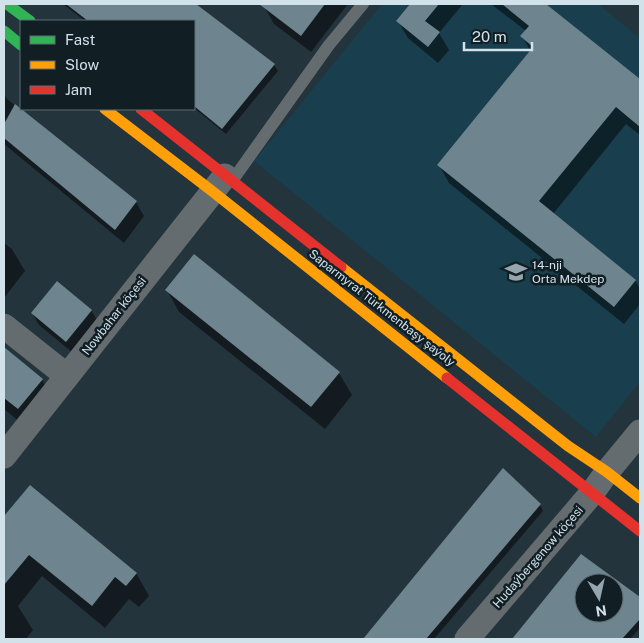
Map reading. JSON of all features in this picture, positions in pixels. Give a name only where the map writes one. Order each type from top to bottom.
[{"type":"main road","points":[[7,4],[29,20]]},
{"type":"main road","points":[[4,31],[20,44]]},
{"type":"main road","name":"Saparmyrat Türkmenbaşy şaýoly","points":[[107,110],[223,183],[568,446],[607,472],[640,498]]},
{"type":"main road","name":"Saparmyrat Türkmenbaşy şaýoly","points":[[141,110],[223,183],[592,493],[640,531]]},
{"type":"street","name":"Nowbahar köçesi","points":[[4,456],[223,183]]},
{"type":"street","points":[[4,326],[67,376]]},
{"type":"street","name":"Hudaýbergenow köçesi","points":[[466,639],[592,493],[640,432]]},
{"type":"lane","points":[[223,183],[329,45],[363,4]]},
{"type":"shaded area","name":"14-nji Orta Mekdep","points":[[382,4],[598,4],[640,38],[640,382],[596,437],[254,161]]},
{"type":"building","points":[[66,4],[196,4],[275,64],[222,129],[195,107],[195,20],[87,20]]},
{"type":"building","points":[[259,4],[325,4],[301,36]]},
{"type":"building","points":[[410,4],[439,4],[425,21],[440,32],[428,47],[396,21]]},
{"type":"building","points":[[502,4],[546,4],[640,79],[640,127],[616,107],[539,201],[636,280],[614,307],[437,165],[533,47],[520,36],[529,26]]},
{"type":"building","points":[[15,104],[20,110],[23,110],[137,201],[115,230],[4,138],[4,124]]},
{"type":"building","points":[[194,254],[340,372],[311,407],[165,290]]},
{"type":"building","points":[[57,281],[92,310],[66,342],[31,313]]},
{"type":"building","points":[[4,347],[43,379],[18,409],[4,398]]},
{"type":"building","points":[[503,468],[541,504],[426,639],[363,639]]},
{"type":"building","points":[[30,485],[137,573],[126,586],[115,577],[92,606],[29,555],[4,585],[4,516]]},
{"type":"building","points":[[581,554],[607,573],[574,573],[574,623],[624,623],[624,585],[640,597],[640,619],[622,639],[512,639]]},
{"type":"traffic: fast","points":[[7,4],[29,20]]},
{"type":"traffic: fast","points":[[4,31],[20,44]]},
{"type":"traffic: slow","points":[[106,110],[212,191],[447,378]]},
{"type":"traffic: slow","points":[[341,267],[568,446],[607,472],[640,498]]},
{"type":"traffic: jam","points":[[142,110],[341,267]]},
{"type":"traffic: jam","points":[[447,378],[640,531]]},
{"type":"place","name":"14-nji Orta Mekdep","points":[[516,272]]}]
